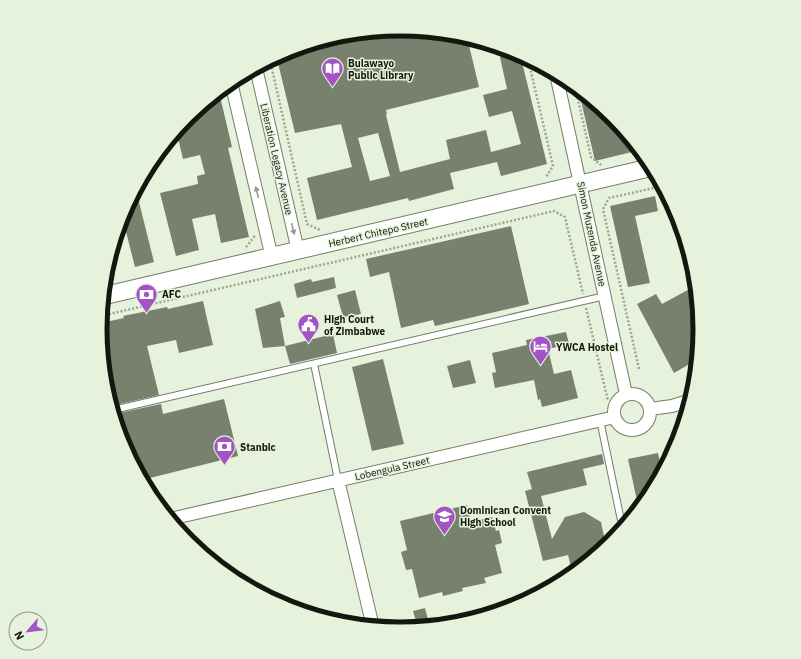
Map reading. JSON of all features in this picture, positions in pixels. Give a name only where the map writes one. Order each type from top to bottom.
[{"type":"street","name":"Liberation Legacy Avenue","points":[[257,73],[298,251]]},
{"type":"street","name":"Simon Muzenda Avenue","points":[[558,81],[626,394]]},
{"type":"street","points":[[233,89],[272,258]]},
{"type":"street","name":"Herbert Chitepo Street","points":[[110,295],[272,258],[646,169]]},
{"type":"street","points":[[634,393],[647,401],[650,409],[650,416],[646,423],[640,428],[632,430],[625,428],[618,424],[615,417],[614,410],[616,403],[626,394],[634,393]]},
{"type":"street","points":[[650,409],[672,406],[685,402]]},
{"type":"street","name":"Lobengula Street","points":[[176,518],[615,417]]},
{"type":"street","points":[[338,480],[372,621]]},
{"type":"lane","points":[[118,409],[605,296]]},
{"type":"lane","points":[[314,364],[338,480]]},
{"type":"lane","points":[[600,420],[621,522]]},
{"type":"path","points":[[271,66],[307,224],[320,230],[327,228]]},
{"type":"path","points":[[530,66],[553,166],[546,178]]},
{"type":"path","points":[[577,95],[591,158],[602,165]]},
{"type":"path","points":[[639,369],[603,209],[609,198],[657,187]]},
{"type":"path","points":[[108,314],[554,211],[565,217],[608,401]]},
{"type":"path","points":[[239,248],[246,247],[254,237],[252,229]]},
{"type":"building","points":[[381,37],[420,37],[469,44],[479,87],[386,110],[400,172],[450,159],[446,140],[486,130],[491,152],[521,144],[512,111],[489,117],[483,95],[507,89],[500,57],[507,56],[513,58],[522,62],[547,164],[501,176],[497,162],[450,173],[454,189],[409,201],[408,198],[317,220],[307,178],[352,167],[341,124],[295,133],[278,63],[288,58],[325,46]],"holes":[[[378,133],[390,176],[370,181],[358,138]]]},
{"type":"building","points":[[220,98],[232,147],[228,148],[249,237],[221,243],[215,214],[192,219],[199,250],[176,256],[160,193],[198,184],[197,176],[205,174],[200,155],[183,159],[178,138],[193,122]]},
{"type":"building","points":[[580,98],[608,122],[633,152],[595,161]]},
{"type":"building","points":[[655,196],[658,211],[635,216],[650,283],[628,287],[610,206]]},
{"type":"building","points":[[138,198],[154,262],[135,267],[125,228]]},
{"type":"building","points":[[511,226],[529,304],[435,326],[433,320],[401,328],[389,272],[370,277],[366,259]]},
{"type":"building","points":[[334,277],[336,288],[297,298],[294,284],[311,279],[312,282]]},
{"type":"building","points":[[691,288],[694,330],[692,363],[674,373],[637,304],[656,294],[662,304]]},
{"type":"building","points":[[355,290],[361,314],[343,317],[337,295]]},
{"type":"building","points":[[203,301],[213,345],[179,353],[176,340],[147,346],[159,395],[117,405],[110,368],[107,322],[124,318],[123,316],[167,307],[168,309]]},
{"type":"building","points":[[280,301],[285,317],[280,318],[285,346],[263,348],[255,309]]},
{"type":"building","points":[[566,332],[569,344],[548,349],[554,374],[571,370],[578,398],[542,407],[540,399],[538,400],[534,380],[495,388],[492,373],[496,372],[492,353],[527,345],[526,340]]},
{"type":"building","points":[[333,334],[337,353],[290,364],[285,346]]},
{"type":"building","points":[[383,359],[404,444],[372,451],[352,367]]},
{"type":"building","points":[[470,360],[476,383],[453,388],[447,366]]},
{"type":"building","points":[[224,399],[238,456],[148,479],[129,442],[119,413],[161,404],[163,414]]},
{"type":"building","points":[[658,453],[660,466],[645,493],[637,503],[628,459]]},
{"type":"building","points":[[602,454],[604,464],[583,469],[587,485],[541,496],[552,539],[565,517],[584,512],[601,522],[605,540],[571,568],[568,555],[543,561],[525,491],[532,489],[527,472]]},
{"type":"building","points":[[467,505],[471,522],[492,517],[496,531],[499,530],[502,543],[495,545],[502,573],[484,578],[486,583],[462,588],[463,591],[443,596],[442,592],[419,598],[412,569],[406,570],[401,552],[407,550],[400,521]]},
{"type":"building","points":[[425,608],[428,621],[416,622],[413,611]]},
{"type":"place","name":"Bulawayo Public Library","points":[[333,88]]},
{"type":"place","name":"AFC","points":[[146,314]]},
{"type":"place","name":"High Court of Zimbabwe","points":[[309,344]]},
{"type":"place","name":"YWCA Hostel","points":[[541,366]]},
{"type":"place","name":"Stanbic","points":[[225,466]]},
{"type":"place","name":"Dominican Convent High School","points":[[445,536]]}]
